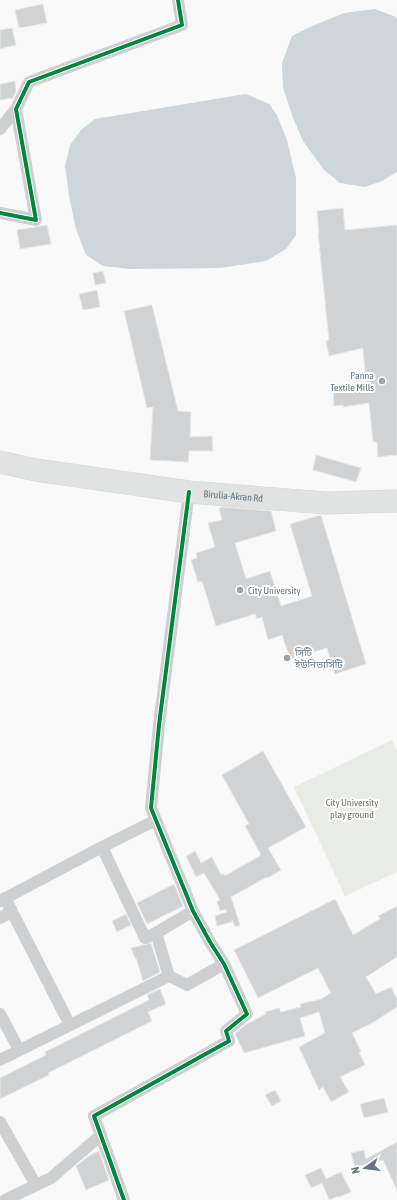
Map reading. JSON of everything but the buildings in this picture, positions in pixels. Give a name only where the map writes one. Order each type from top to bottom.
[{"type":"highway","name":"Birulia-Akran Rd","points":[[0,462],[36,470],[189,492],[326,503],[397,501]]},
{"type":"street","points":[[0,129],[16,109],[29,82],[182,25],[178,0]]},
{"type":"street","points":[[0,213],[36,220],[16,109]]},
{"type":"street","points":[[124,1200],[94,1116],[229,1042],[226,1031],[247,1014],[224,964],[193,911],[150,808],[159,725],[189,492]]},
{"type":"street","points":[[70,1025],[12,911],[3,899],[156,820]]},
{"type":"street","points":[[102,847],[144,938],[156,933],[193,911]]},
{"type":"street","points":[[0,918],[12,911]]},
{"type":"street","points":[[156,933],[169,976],[186,984],[224,964]]},
{"type":"street","points":[[0,1060],[169,976]]},
{"type":"street","points":[[0,1014],[19,1050]]},
{"type":"street","points":[[0,1122],[36,1185]]},
{"type":"street","points":[[5,1200],[51,1178],[101,1135]]},
{"type":"green space","name":"City University play ground","points":[[392,740],[397,751],[397,872],[345,896],[294,787]]},
{"type":"shaded area","points":[[375,9],[396,17],[397,19],[397,172],[382,181],[365,187],[340,183],[324,170],[303,141],[293,118],[283,88],[282,63],[292,36],[344,13]]},
{"type":"shaded area","points":[[246,94],[269,104],[277,115],[287,140],[296,178],[296,235],[286,249],[266,261],[220,268],[130,269],[103,266],[86,255],[76,229],[69,196],[65,166],[70,145],[81,130],[95,119]]},
{"type":"cycle path","points":[[0,213],[36,220],[16,109],[29,82],[182,25],[178,0]]},
{"type":"cycle path","points":[[124,1200],[94,1116],[229,1041],[226,1031],[247,1014],[224,964],[193,911],[151,808],[159,725],[189,492]]},
{"type":"place","name":"Panna Textile Mills","points":[[382,381]]},
{"type":"place","name":"City University","points":[[240,590]]},
{"type":"place","name":"সিটি ইউনিভার্সিটি","points":[[287,658]]}]
